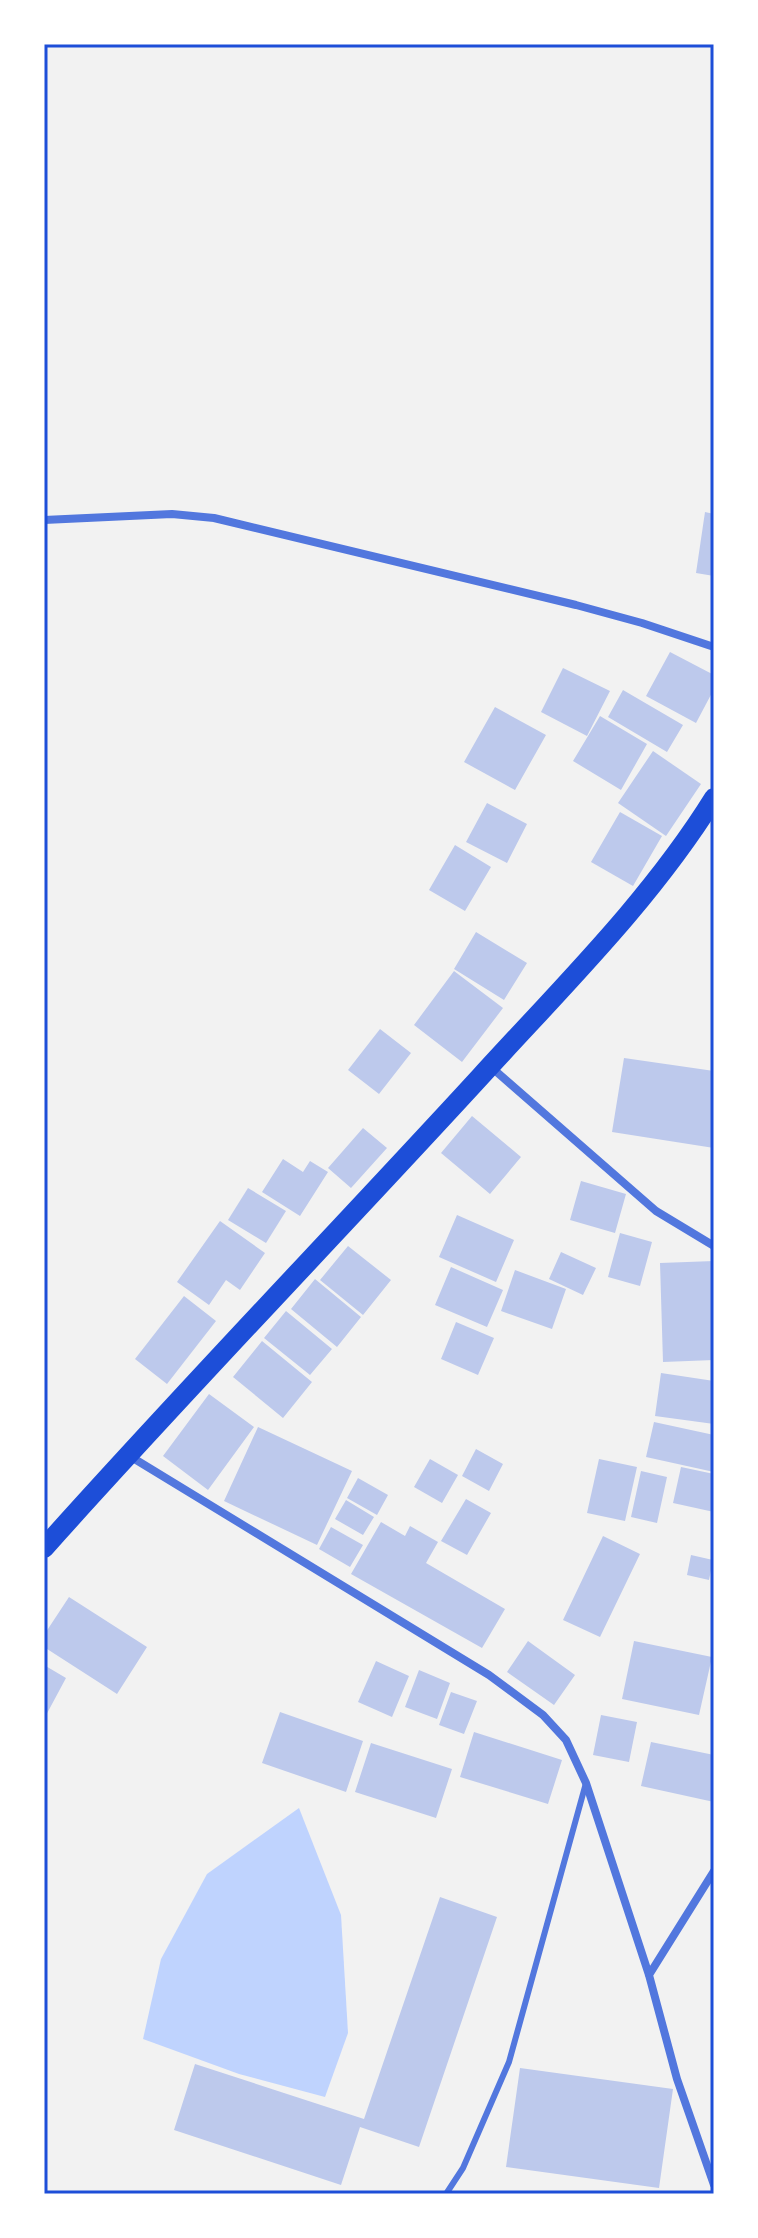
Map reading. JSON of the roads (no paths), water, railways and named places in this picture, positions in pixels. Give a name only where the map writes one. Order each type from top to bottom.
[{"type":"main road","points":[[44,1548],[620,925],[688,839],[714,798]]},
{"type":"street","points":[[44,520],[172,514],[214,518],[576,605],[714,647]]},
{"type":"street","points":[[490,1066],[656,1211],[714,1246]]},
{"type":"street","points":[[127,1455],[489,1675],[543,1715],[566,1740],[586,1783],[649,1975],[677,2079],[714,2185]]},
{"type":"street","points":[[649,1975],[714,1871]]},
{"type":"lane","points":[[446,2194],[463,2168],[509,2062],[586,1783]]},
{"type":"water","points":[[299,1808],[341,1915],[348,2033],[325,2097],[239,2074],[143,2039],[161,1959],[207,1874]]}]
